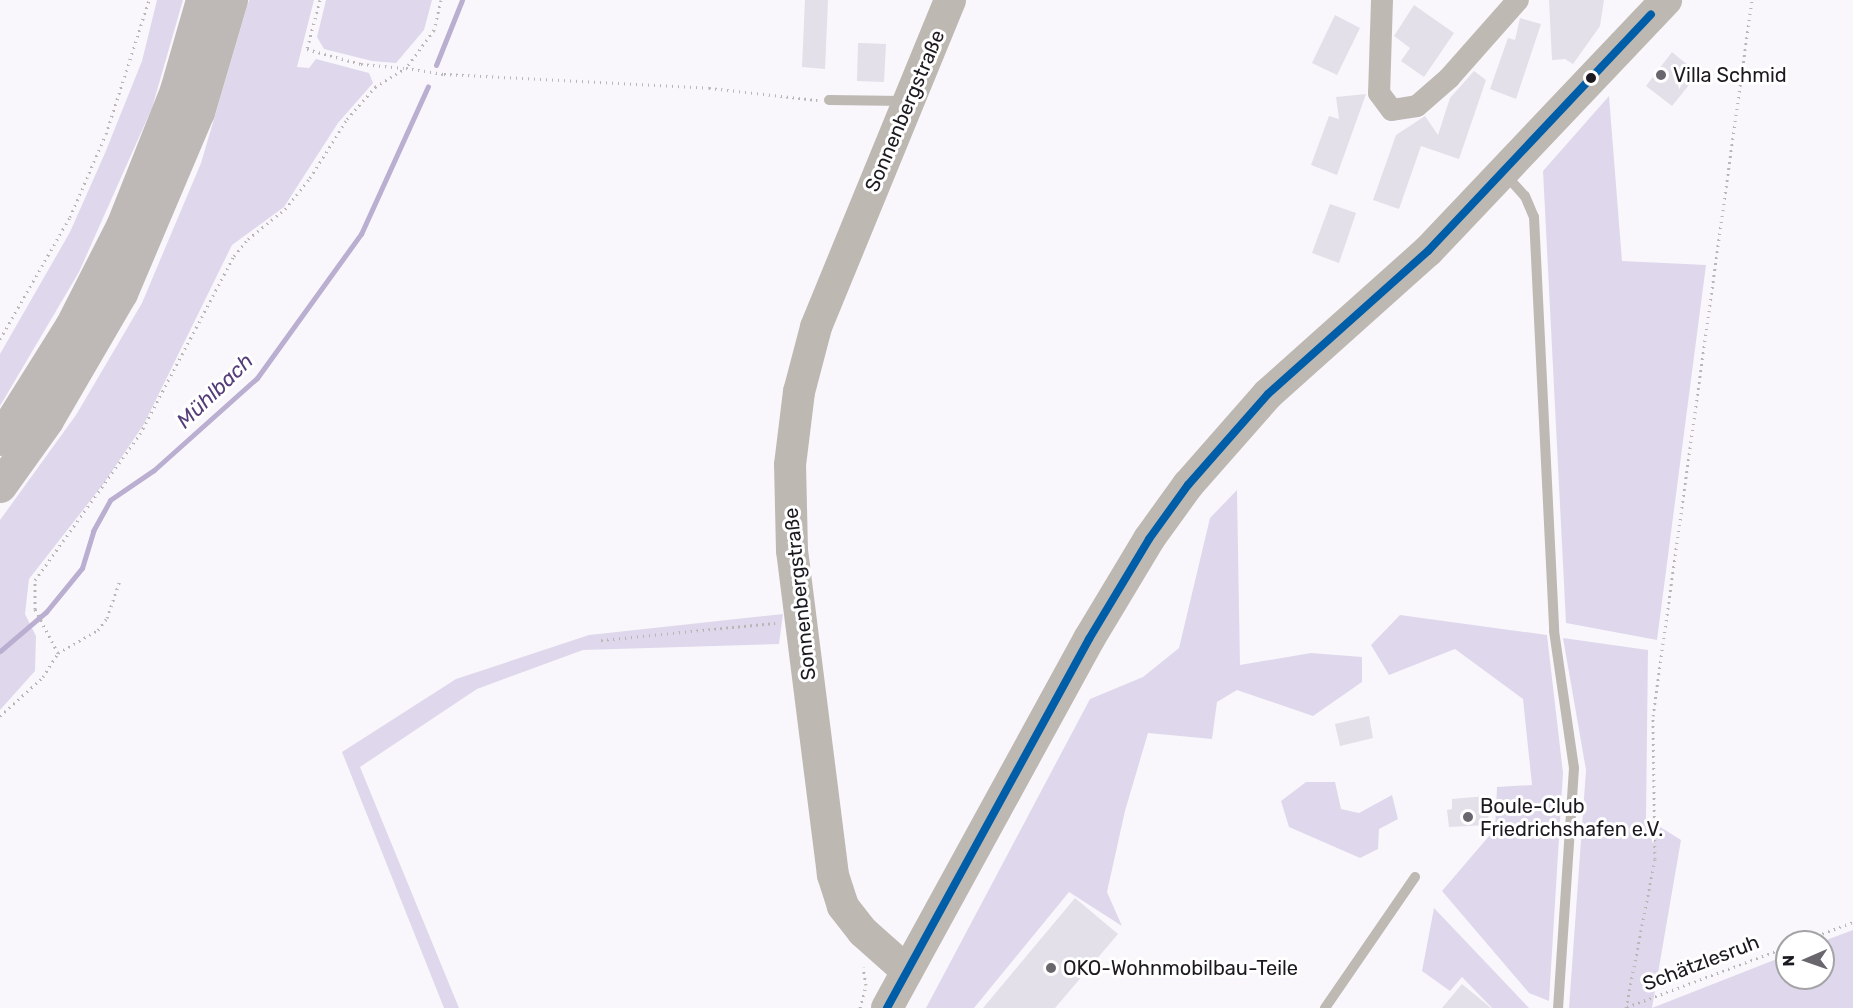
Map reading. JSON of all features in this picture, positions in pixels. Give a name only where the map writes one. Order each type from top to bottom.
[{"type":"highway","points":[[0,439],[71,326],[122,226],[172,99],[202,0]]},
{"type":"highway","points":[[0,486],[74,376],[130,274],[198,112],[231,0]]},
{"type":"main road","name":"Sonnenbergstraße","points":[[908,971],[862,932],[843,906],[833,875],[792,551],[790,465],[799,392],[816,327],[950,0]]},
{"type":"main road","points":[[887,1008],[1089,639],[1149,539],[1188,485],[1268,394],[1428,251],[1504,173],[1652,5]]},
{"type":"street","points":[[1382,0],[1379,93],[1392,110],[1417,106],[1449,78],[1518,0]]},
{"type":"lane","points":[[829,100],[909,102]]},
{"type":"lane","points":[[1504,173],[1525,196],[1534,217],[1554,631],[1574,768],[1558,1008]]},
{"type":"lane","points":[[1325,1008],[1415,877]]},
{"type":"path","points":[[0,339],[70,217],[106,134],[149,0]]},
{"type":"path","points":[[320,0],[307,49],[361,64],[444,74],[709,88],[829,100]]},
{"type":"path","points":[[58,653],[35,609],[35,580],[140,434],[234,256],[248,239],[285,209],[310,178],[347,119],[375,87],[406,68],[434,30],[441,0]]},
{"type":"path","points":[[1626,1008],[1656,859],[1653,716],[1752,0]]},
{"type":"path","points":[[0,716],[43,677],[58,653],[98,630],[107,618],[120,580]]},
{"type":"path","points":[[601,640],[776,623]]},
{"type":"path","points":[[1832,930],[1853,922]]},
{"type":"path","name":"Schätzlesruh","points":[[1626,1008],[1775,952]]},
{"type":"path","points":[[860,1008],[866,986],[864,968]]},
{"type":"shaded area","points":[[157,0],[183,0],[152,108],[79,272],[0,406],[0,354],[70,232],[142,61]]},
{"type":"shaded area","points":[[249,0],[314,0],[297,67],[309,68],[316,59],[369,73],[373,83],[338,123],[284,207],[232,245],[144,424],[104,483],[29,579],[25,614],[36,636],[35,671],[0,710],[0,520],[76,415],[142,303],[201,163]]},
{"type":"shaded area","points":[[326,0],[432,0],[424,30],[396,63],[372,61],[324,49],[317,37]]},
{"type":"shaded area","points":[[1609,96],[1622,261],[1706,265],[1657,640],[1566,623],[1543,171]]},
{"type":"shaded area","points":[[1237,490],[1240,665],[1311,653],[1362,657],[1362,682],[1313,716],[1237,690],[1217,702],[1212,739],[1148,733],[1125,811],[1107,892],[1122,926],[1069,892],[974,1008],[926,1008],[1090,699],[1143,677],[1179,648],[1210,518]]},
{"type":"shaded area","points":[[783,614],[779,644],[583,650],[477,689],[360,767],[459,1008],[444,1008],[342,752],[456,679],[589,635]]},
{"type":"shaded area","points":[[1400,615],[1547,635],[1563,773],[1549,1001],[1529,993],[1442,891],[1495,829],[1497,787],[1532,785],[1523,699],[1455,649],[1389,675],[1371,645]]},
{"type":"shaded area","points":[[1563,638],[1648,650],[1646,818],[1681,840],[1652,1008],[1569,1008],[1586,770]]},
{"type":"shaded area","points":[[1306,782],[1335,782],[1341,809],[1359,813],[1392,795],[1398,819],[1379,829],[1378,849],[1360,858],[1289,827],[1281,801]]},
{"type":"shaded area","points":[[1434,908],[1529,1008],[1492,1008],[1462,977],[1450,991],[1422,971]]},
{"type":"shaded area","points":[[1853,930],[1853,1008],[1652,1008],[1775,960],[1775,990],[1835,990],[1835,937]]},
{"type":"building","points":[[805,0],[828,0],[825,69],[802,67]]},
{"type":"building","points":[[1549,0],[1604,0],[1600,26],[1573,64],[1565,59],[1552,60]]},
{"type":"building","points":[[1414,5],[1454,33],[1424,77],[1401,61],[1410,48],[1394,36]]},
{"type":"building","points":[[1335,15],[1360,28],[1337,75],[1312,63]]},
{"type":"building","points":[[1520,18],[1541,24],[1516,99],[1490,89],[1508,38],[1515,40]]},
{"type":"building","points":[[858,43],[886,44],[884,82],[857,81]]},
{"type":"building","points":[[1672,52],[1689,66],[1684,73],[1693,80],[1672,106],[1646,86]]},
{"type":"building","points":[[1474,71],[1486,80],[1459,159],[1421,146],[1399,209],[1373,200],[1396,135],[1425,116],[1438,135],[1450,98]]},
{"type":"building","points":[[1366,94],[1337,175],[1311,165],[1329,116],[1339,119],[1336,97]]},
{"type":"building","points":[[1330,204],[1356,213],[1339,263],[1312,253]]},
{"type":"building","points":[[1369,716],[1373,738],[1340,746],[1335,724]]},
{"type":"building","name":"Boule-Club Friedrichshafen e.V.","points":[[1487,796],[1489,825],[1449,827],[1447,810],[1452,809],[1452,799]]},
{"type":"building","points":[[1075,898],[1118,934],[1055,1008],[983,1008]]},
{"type":"building","points":[[1462,984],[1491,1008],[1442,1008]]},
{"type":"waterway","name":"Mühlbach","points":[[436,65],[462,0]]},
{"type":"waterway","name":"Mühlbach","points":[[0,651],[46,612],[82,568],[93,531],[110,500],[154,470],[257,378],[361,234],[428,86]]},
{"type":"transit line","points":[[887,1008],[1089,639],[1149,539],[1188,485],[1268,394],[1428,251],[1651,14]]},
{"type":"place","name":"Villa Schmid","points":[[1661,75]]},
{"type":"place","name":"Boule-Club Friedrichshafen e.V.","points":[[1468,817]]},
{"type":"place","name":"OKO-Wohnmobilbau-Teile","points":[[1051,968]]}]
